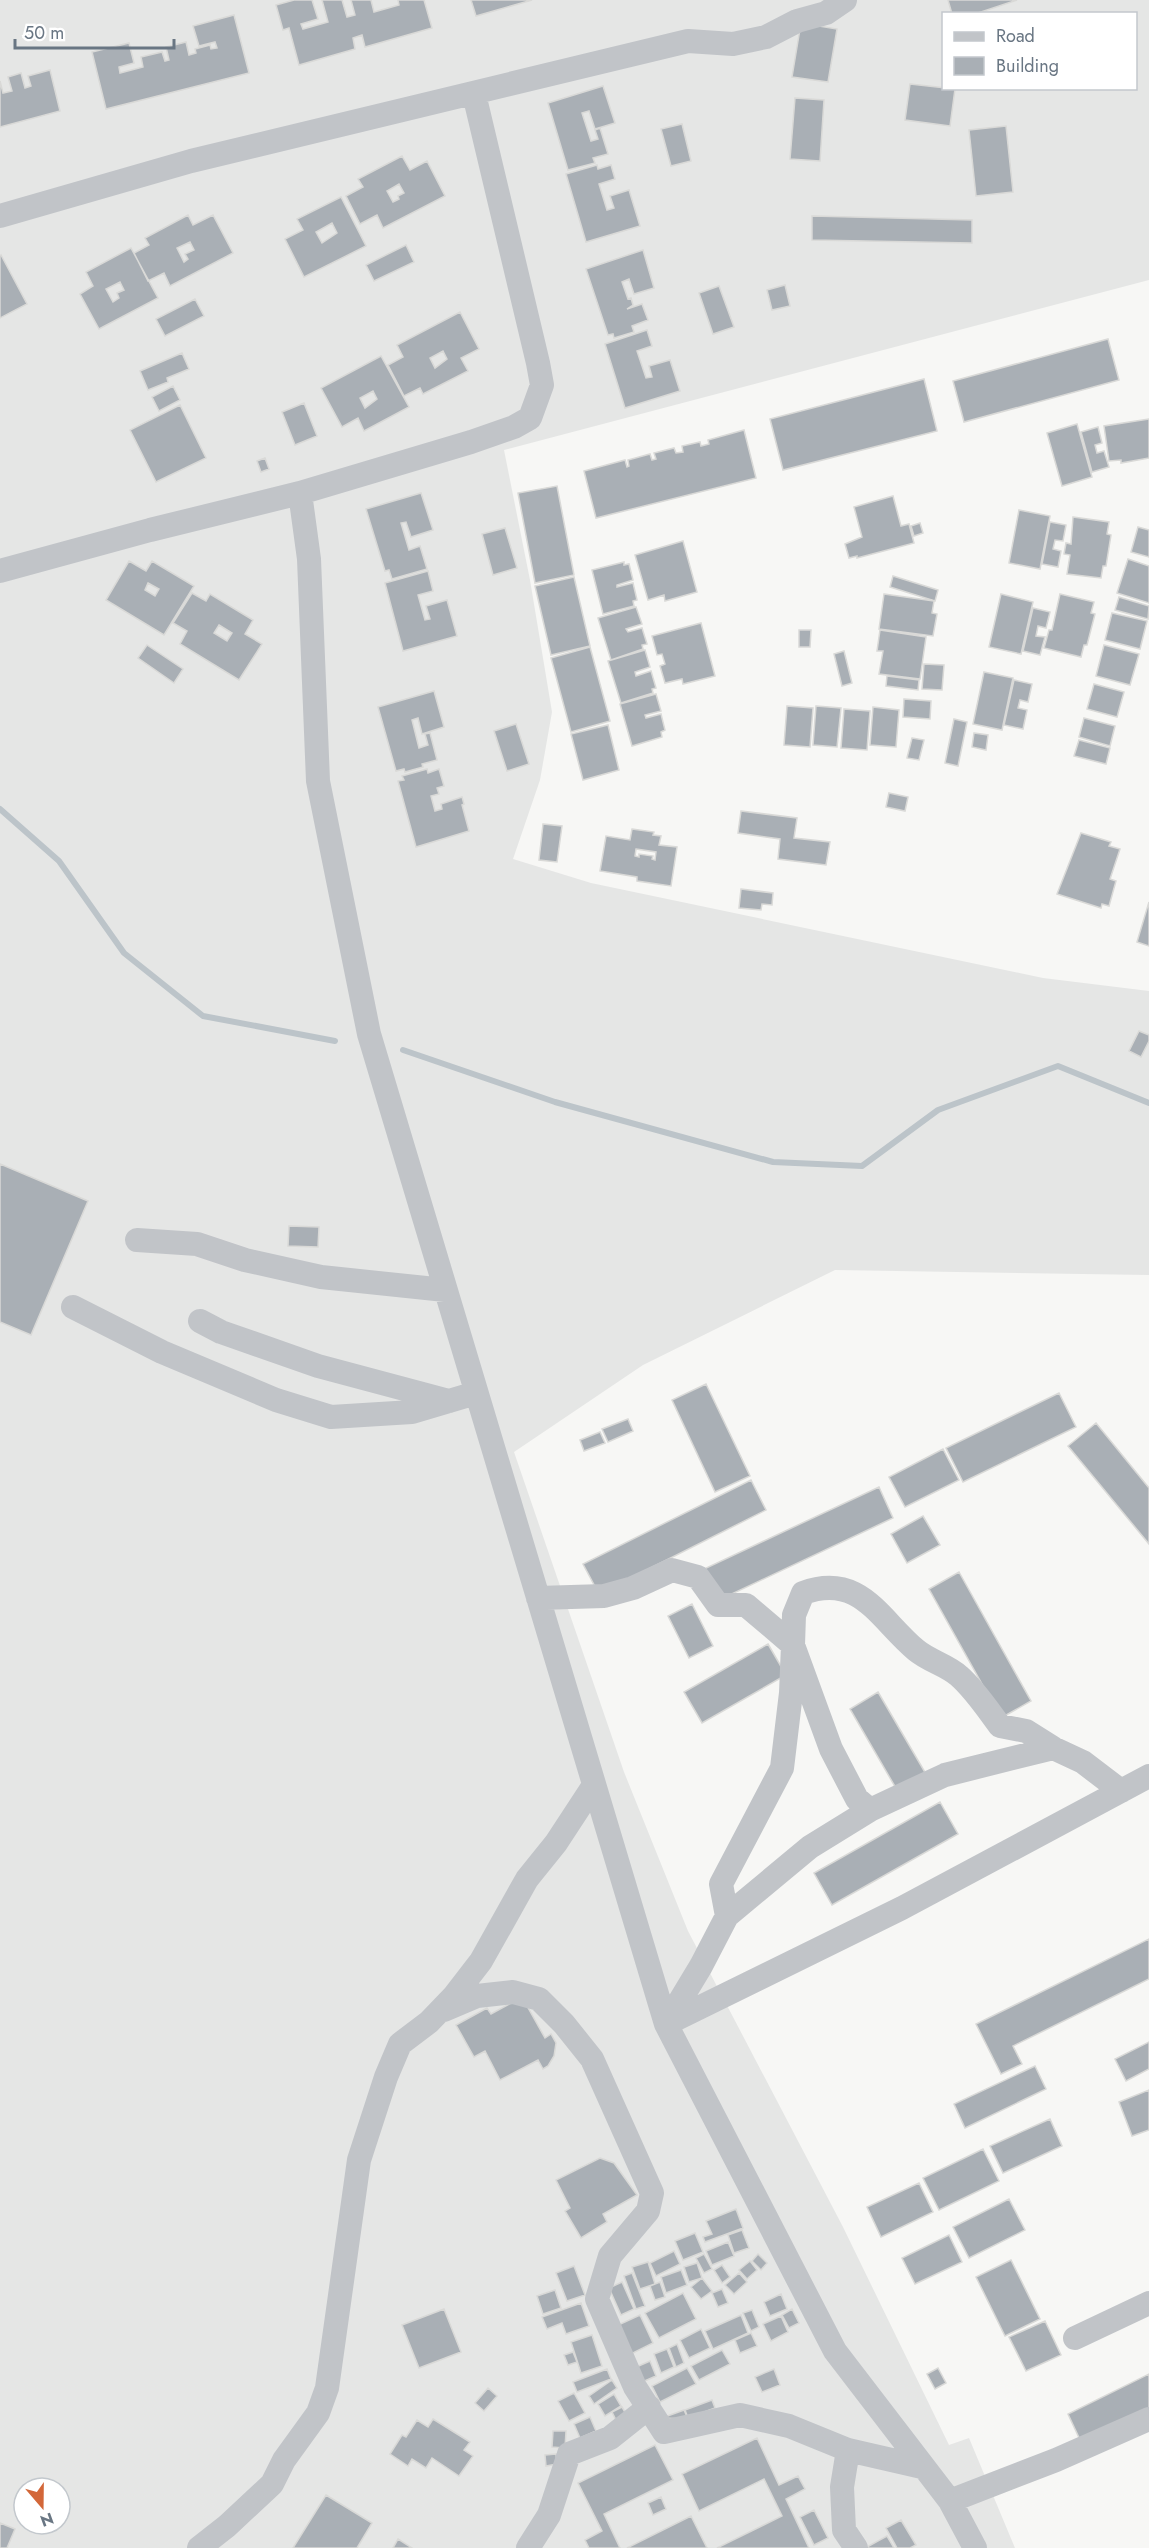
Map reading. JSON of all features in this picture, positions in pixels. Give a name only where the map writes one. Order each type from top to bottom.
[{"type":"street","points":[[0,216],[190,161],[688,41],[734,44],[766,36],[797,21],[826,13],[845,0]]},
{"type":"street","points":[[0,571],[150,530],[300,494],[471,442],[514,427],[530,418],[542,385],[474,94]]},
{"type":"street","points":[[300,494],[309,560],[318,781],[369,1034],[666,2024],[836,2351],[950,2501],[975,2548]]},
{"type":"street","points":[[137,1240],[197,1244],[245,1260],[321,1277],[445,1290]]},
{"type":"street","points":[[73,1306],[162,1352],[276,1400],[331,1417],[412,1412],[476,1393]]},
{"type":"street","points":[[200,1321],[221,1332],[318,1366],[449,1401]]},
{"type":"street","points":[[538,1598],[604,1596],[633,1588],[672,1570],[698,1577],[718,1605],[746,1605],[792,1645],[831,1749],[857,1798],[870,1810]]},
{"type":"street","points":[[727,1916],[721,1884],[782,1768],[791,1693],[794,1615],[803,1593],[818,1587],[840,1587],[871,1604],[917,1651],[959,1676],[1000,1726],[1026,1731],[1053,1748],[1083,1762],[1121,1791]]},
{"type":"street","points":[[666,2024],[701,1966],[727,1916],[810,1847],[870,1810],[945,1775],[1053,1748]]},
{"type":"street","points":[[666,2024],[902,1908],[1149,1776]]},
{"type":"street","points":[[199,2548],[227,2526],[272,2484],[284,2460],[318,2413],[330,2371],[359,2160],[386,2077],[400,2044],[438,2013],[481,1961],[527,1879],[556,1843],[594,1785]]},
{"type":"street","points":[[438,2013],[477,1996],[513,1992],[539,1999],[564,2024],[592,2059],[652,2193],[648,2211],[610,2256],[597,2299],[635,2386],[664,2432],[740,2415],[789,2426],[848,2450],[922,2467]]},
{"type":"street","points":[[1075,2338],[1149,2303]]},
{"type":"street","points":[[528,2548],[549,2515],[569,2454],[610,2438],[649,2407]]},
{"type":"street","points":[[950,2501],[1056,2460],[1149,2419]]},
{"type":"street","points":[[848,2450],[842,2487],[844,2530],[856,2548]]},
{"type":"shaded area","points":[[0,0],[1149,0],[1149,280],[504,450],[530,580],[552,712],[540,780],[513,859],[591,883],[1043,978],[1149,991],[1149,1275],[835,1270],[643,1365],[514,1452],[624,1772],[688,1931],[843,2227],[949,2445],[969,2438],[1015,2548],[0,2548]]},
{"type":"building","points":[[294,0],[312,0],[318,19],[301,24],[303,29],[328,22],[322,0],[342,0],[347,17],[355,15],[351,0],[371,0],[374,12],[399,5],[398,0],[424,0],[432,28],[365,47],[362,35],[353,38],[355,49],[299,65],[289,28],[283,30],[276,5]]},
{"type":"building","points":[[471,0],[532,0],[476,16]]},
{"type":"building","points":[[948,0],[1017,0],[981,12],[951,12]]},
{"type":"building","points":[[234,15],[249,73],[106,109],[92,52],[129,43],[134,63],[119,67],[120,73],[143,67],[141,57],[162,52],[165,61],[169,60],[166,47],[186,42],[189,55],[196,53],[195,49],[210,45],[211,49],[217,48],[215,42],[199,46],[193,26]]},
{"type":"building","points":[[801,23],[837,29],[828,82],[792,77]]},
{"type":"building","points":[[50,70],[60,111],[0,127],[0,81],[3,93],[12,91],[8,77],[21,73],[25,88],[31,86],[28,76]]},
{"type":"building","points":[[910,84],[955,90],[950,126],[905,120]]},
{"type":"building","points":[[603,86],[615,123],[595,129],[589,111],[582,113],[591,141],[598,139],[595,130],[600,128],[608,154],[593,158],[595,163],[568,170],[548,103]]},
{"type":"building","points":[[795,98],[824,100],[820,161],[790,159]]},
{"type":"building","points":[[682,124],[691,161],[671,166],[661,129]]},
{"type":"building","points":[[1006,126],[1013,192],[976,196],[969,130]]},
{"type":"building","points":[[402,156],[410,170],[427,161],[445,196],[383,228],[377,215],[360,224],[346,196],[363,187],[358,179]],"holes":[[[399,184],[404,193],[393,202],[387,191]]]},
{"type":"building","points":[[597,165],[598,169],[611,165],[615,179],[599,184],[607,210],[614,208],[610,196],[629,190],[640,226],[586,242],[566,174]]},
{"type":"building","points":[[341,197],[366,246],[304,277],[285,239],[303,230],[297,219]],"holes":[[[332,223],[337,233],[322,243],[316,232]]]},
{"type":"building","points":[[188,215],[193,225],[213,215],[233,253],[170,286],[164,273],[148,281],[134,253],[149,245],[145,238]],"holes":[[[190,242],[194,250],[185,254],[188,259],[184,262],[177,248]]]},
{"type":"building","points":[[812,216],[972,220],[972,243],[812,240]]},
{"type":"building","points":[[406,245],[414,262],[374,281],[366,265]]},
{"type":"building","points":[[131,248],[158,298],[99,329],[80,294],[93,286],[86,272]],"holes":[[[120,282],[124,290],[117,293],[119,298],[113,302],[106,289]]]},
{"type":"building","points":[[643,250],[654,288],[634,294],[629,279],[622,282],[628,299],[631,298],[633,305],[627,309],[642,304],[648,320],[632,326],[634,332],[614,338],[613,334],[608,335],[586,269]]},
{"type":"building","points":[[0,256],[27,304],[0,318]]},
{"type":"building","points":[[785,285],[790,306],[772,310],[767,290]]},
{"type":"building","points":[[719,286],[734,327],[713,334],[699,293]]},
{"type":"building","points":[[195,299],[204,316],[165,336],[156,319]]},
{"type":"building","points":[[460,312],[479,349],[461,358],[468,371],[423,394],[420,388],[404,396],[388,365],[403,357],[397,345]],"holes":[[[443,351],[447,359],[435,368],[430,358]]]},
{"type":"building","points":[[647,330],[652,346],[637,351],[646,378],[652,377],[649,366],[670,360],[680,391],[625,408],[605,344]]},
{"type":"building","points":[[1108,339],[1119,380],[964,422],[953,381]]},
{"type":"building","points":[[182,353],[189,369],[167,378],[168,382],[148,390],[140,371]]},
{"type":"building","points":[[381,356],[409,407],[364,431],[358,418],[342,427],[321,388]],"holes":[[[373,391],[377,399],[365,408],[360,398]]]},
{"type":"building","points":[[924,379],[937,431],[783,470],[770,419]]},
{"type":"building","points":[[173,386],[180,400],[159,411],[152,397]]},
{"type":"building","points":[[304,403],[317,436],[295,445],[282,412]]},
{"type":"building","points":[[180,405],[206,458],[156,482],[130,430]]},
{"type":"building","points":[[1149,419],[1149,458],[1121,463],[1121,460],[1109,461],[1104,426]]},
{"type":"building","points":[[1077,424],[1092,477],[1062,486],[1047,433]]},
{"type":"building","points":[[1098,427],[1102,443],[1095,445],[1097,453],[1104,451],[1109,467],[1092,472],[1081,432]]},
{"type":"building","points":[[744,430],[756,478],[596,518],[584,471],[625,460],[627,467],[629,466],[628,460],[650,454],[652,460],[656,459],[654,453],[674,448],[676,453],[683,452],[682,446],[700,442],[701,446],[709,444],[708,440]]},
{"type":"building","points":[[265,458],[269,469],[261,472],[257,461]]},
{"type":"building","points":[[557,486],[574,575],[535,583],[518,493]]},
{"type":"building","points":[[421,493],[433,530],[411,537],[406,522],[401,523],[409,550],[420,546],[427,569],[392,579],[389,570],[385,571],[366,509]]},
{"type":"building","points":[[893,496],[901,526],[909,524],[914,543],[849,558],[845,544],[862,537],[854,507]]},
{"type":"building","points":[[1019,510],[1050,516],[1040,569],[1009,563]]},
{"type":"building","points":[[1073,517],[1109,522],[1107,534],[1111,535],[1106,566],[1103,566],[1101,578],[1067,574],[1070,555],[1064,554],[1066,543],[1071,544]]},
{"type":"building","points":[[1050,522],[1066,525],[1063,541],[1055,540],[1053,549],[1061,551],[1058,567],[1042,564]]},
{"type":"building","points":[[920,523],[923,533],[914,536],[911,526]]},
{"type":"building","points":[[1138,527],[1149,530],[1149,557],[1131,552]]},
{"type":"building","points":[[505,528],[517,568],[493,575],[482,534]]},
{"type":"building","points":[[683,541],[697,592],[665,601],[664,595],[648,600],[635,555]]},
{"type":"building","points":[[1128,559],[1149,566],[1149,603],[1117,593]]},
{"type":"building","points":[[129,561],[146,571],[152,561],[194,586],[164,635],[106,600]],"holes":[[[148,583],[159,589],[155,596],[145,590]]]},
{"type":"building","points":[[624,562],[624,565],[629,564],[633,580],[617,585],[617,587],[633,583],[637,600],[633,601],[634,606],[603,614],[592,570]]},
{"type":"building","points":[[428,571],[433,591],[418,595],[425,620],[430,619],[426,606],[447,600],[457,636],[403,651],[385,583]]},
{"type":"building","points":[[893,576],[938,590],[935,601],[890,587]]},
{"type":"building","points":[[574,577],[590,646],[551,655],[535,586]]},
{"type":"building","points":[[192,593],[206,601],[210,594],[253,620],[245,634],[262,644],[239,680],[180,644],[187,631],[173,623]],"holes":[[[219,625],[232,633],[227,641],[214,633]]]},
{"type":"building","points":[[884,594],[934,601],[932,613],[937,614],[933,636],[879,629]]},
{"type":"building","points":[[1001,594],[1033,602],[1021,654],[989,647]]},
{"type":"building","points":[[1060,594],[1094,602],[1091,613],[1095,614],[1087,645],[1084,645],[1081,657],[1044,648],[1049,630],[1052,630]]},
{"type":"building","points":[[1119,597],[1149,606],[1148,619],[1115,610]]},
{"type":"building","points":[[636,607],[642,624],[626,629],[628,632],[642,628],[647,644],[642,645],[643,649],[611,660],[598,618]]},
{"type":"building","points":[[1033,608],[1050,612],[1046,628],[1038,626],[1036,636],[1045,637],[1040,655],[1023,651]]},
{"type":"building","points":[[1112,613],[1147,621],[1140,649],[1105,640]]},
{"type":"building","points":[[701,623],[715,676],[683,684],[682,679],[665,683],[660,666],[665,664],[662,654],[657,655],[652,636]]},
{"type":"building","points":[[799,630],[811,630],[810,647],[799,647]]},
{"type":"building","points":[[880,630],[926,637],[920,679],[879,674],[883,651],[877,651]]},
{"type":"building","points":[[147,645],[183,669],[174,683],[138,658]]},
{"type":"building","points":[[1104,645],[1139,654],[1130,685],[1096,676]]},
{"type":"building","points":[[590,647],[610,721],[571,732],[551,658]]},
{"type":"building","points":[[645,650],[650,667],[635,672],[636,676],[651,671],[656,688],[652,689],[653,693],[621,703],[608,661]]},
{"type":"building","points":[[844,651],[852,683],[842,686],[834,654]]},
{"type":"building","points":[[924,664],[944,665],[942,690],[922,689]]},
{"type":"building","points":[[984,672],[1013,678],[1002,730],[973,724]]},
{"type":"building","points":[[887,676],[919,680],[918,690],[886,686]]},
{"type":"building","points":[[1014,680],[1032,684],[1028,702],[1020,700],[1018,708],[1027,710],[1023,729],[1004,725]]},
{"type":"building","points":[[1094,684],[1124,692],[1117,717],[1087,709]]},
{"type":"building","points":[[434,691],[444,727],[422,734],[418,718],[412,720],[419,748],[428,745],[425,734],[430,733],[437,760],[405,772],[404,769],[396,771],[378,707]]},
{"type":"building","points":[[656,694],[661,711],[645,715],[646,718],[661,714],[665,730],[661,732],[662,737],[632,746],[620,704]]},
{"type":"building","points":[[904,699],[931,701],[930,719],[903,717]]},
{"type":"building","points":[[787,706],[813,708],[810,747],[784,745]]},
{"type":"building","points":[[816,706],[841,708],[837,747],[813,745]]},
{"type":"building","points":[[873,707],[899,710],[896,747],[870,745]]},
{"type":"building","points":[[844,709],[870,711],[867,750],[841,748]]},
{"type":"building","points":[[1084,718],[1115,726],[1110,746],[1079,737]]},
{"type":"building","points":[[954,719],[967,722],[958,766],[945,763]]},
{"type":"building","points":[[516,724],[529,764],[507,771],[494,731]]},
{"type":"building","points":[[608,725],[619,770],[583,780],[571,734]]},
{"type":"building","points":[[974,733],[988,735],[986,750],[972,747]]},
{"type":"building","points":[[912,738],[924,740],[919,760],[907,758]]},
{"type":"building","points":[[1079,740],[1110,748],[1106,764],[1074,756]]},
{"type":"building","points":[[427,769],[428,773],[439,769],[444,786],[437,788],[439,794],[431,796],[435,811],[442,809],[441,804],[462,797],[469,831],[416,847],[398,781],[404,780],[402,776]]},
{"type":"building","points":[[889,793],[908,797],[905,811],[886,807]]},
{"type":"building","points":[[741,811],[797,818],[794,838],[830,842],[826,865],[778,859],[780,839],[738,833]]},
{"type":"building","points":[[543,824],[562,826],[557,862],[539,860]]},
{"type":"building","points":[[632,829],[654,832],[653,835],[661,836],[659,845],[677,847],[671,886],[637,881],[637,877],[600,871],[606,836],[630,840]],"holes":[[[636,849],[656,852],[655,860],[652,859],[653,856],[639,854],[639,857],[635,856]]]},
{"type":"building","points":[[1081,833],[1111,842],[1109,846],[1120,849],[1110,879],[1116,881],[1109,906],[1102,904],[1101,908],[1057,894]]},
{"type":"building","points":[[741,889],[773,893],[772,905],[762,904],[761,910],[739,908]]},
{"type":"building","points":[[1149,902],[1149,946],[1137,942]]},
{"type":"building","points":[[1139,1031],[1149,1035],[1149,1041],[1141,1057],[1129,1051]]},
{"type":"building","points":[[0,1164],[88,1201],[31,1335],[0,1322]]},
{"type":"building","points":[[289,1226],[319,1227],[318,1247],[288,1246]]},
{"type":"building","points":[[706,1384],[750,1476],[715,1492],[672,1400]]},
{"type":"building","points":[[1059,1393],[1076,1427],[963,1482],[946,1448]]},
{"type":"building","points":[[628,1419],[633,1431],[608,1442],[602,1429]]},
{"type":"building","points":[[1096,1423],[1149,1488],[1149,1544],[1068,1446]]},
{"type":"building","points":[[600,1432],[605,1443],[584,1451],[580,1440]]},
{"type":"building","points":[[943,1449],[959,1480],[905,1507],[889,1477]]},
{"type":"building","points":[[751,1480],[766,1510],[599,1594],[583,1564]]},
{"type":"building","points":[[879,1487],[893,1518],[719,1600],[704,1569]]},
{"type":"building","points":[[923,1516],[940,1545],[907,1563],[891,1534]]},
{"type":"building","points":[[959,1572],[1031,1701],[1001,1718],[929,1589]]},
{"type":"building","points":[[692,1604],[713,1646],[689,1658],[668,1616]]},
{"type":"building","points":[[768,1644],[786,1675],[702,1723],[684,1692]]},
{"type":"building","points":[[878,1692],[926,1774],[897,1790],[850,1709]]},
{"type":"building","points":[[940,1802],[958,1834],[832,1905],[814,1873]]},
{"type":"building","points":[[1149,1939],[1149,1979],[1013,2046],[1022,2064],[1001,2074],[976,2024]]},
{"type":"building","points":[[522,1997],[545,2038],[551,2034],[556,2043],[554,2056],[548,2066],[543,2069],[538,2060],[500,2080],[485,2051],[474,2057],[456,2025],[487,2008],[491,2014]]},
{"type":"building","points":[[1149,2042],[1149,2069],[1126,2081],[1115,2059]]},
{"type":"building","points":[[1035,2066],[1046,2089],[965,2128],[954,2104]]},
{"type":"building","points":[[1149,2090],[1149,2130],[1132,2136],[1119,2102]]},
{"type":"building","points":[[1050,2119],[1062,2146],[1003,2173],[990,2146]]},
{"type":"building","points":[[983,2149],[999,2181],[939,2210],[923,2178]]},
{"type":"building","points":[[600,2158],[614,2163],[637,2195],[603,2214],[607,2222],[581,2238],[565,2211],[570,2208],[556,2180]]},
{"type":"building","points":[[919,2183],[933,2212],[881,2237],[867,2207]]},
{"type":"building","points":[[1009,2199],[1025,2230],[969,2258],[953,2227]]},
{"type":"building","points":[[736,2209],[743,2228],[705,2242],[703,2237],[712,2234],[706,2221]]},
{"type":"building","points":[[742,2230],[749,2248],[734,2253],[728,2235]]},
{"type":"building","points":[[695,2233],[703,2252],[683,2260],[675,2241]]},
{"type":"building","points":[[949,2235],[962,2262],[915,2284],[902,2258]]},
{"type":"building","points":[[728,2242],[734,2256],[712,2265],[706,2251]]},
{"type":"building","points":[[674,2251],[680,2264],[656,2276],[650,2263]]},
{"type":"building","points":[[704,2254],[712,2269],[704,2273],[696,2258]]},
{"type":"building","points":[[758,2254],[767,2263],[761,2270],[752,2261]]},
{"type":"building","points":[[1011,2260],[1040,2319],[1005,2336],[976,2277]]},
{"type":"building","points":[[750,2261],[757,2270],[747,2279],[739,2270]]},
{"type":"building","points":[[648,2262],[655,2284],[640,2289],[632,2267]]},
{"type":"building","points":[[697,2263],[702,2278],[689,2282],[684,2267]]},
{"type":"building","points":[[722,2265],[730,2277],[722,2283],[714,2270]]},
{"type":"building","points":[[574,2266],[585,2295],[567,2301],[556,2273]]},
{"type":"building","points":[[681,2270],[687,2285],[666,2293],[661,2277]]},
{"type":"building","points":[[632,2273],[645,2306],[636,2309],[624,2276]]},
{"type":"building","points":[[739,2273],[747,2282],[734,2294],[725,2285]]},
{"type":"building","points":[[702,2278],[712,2291],[701,2299],[691,2287]]},
{"type":"building","points":[[622,2282],[634,2309],[621,2315],[609,2288]]},
{"type":"building","points":[[660,2282],[665,2297],[655,2300],[650,2286]]},
{"type":"building","points":[[722,2289],[728,2303],[718,2307],[712,2293]]},
{"type":"building","points":[[555,2290],[561,2308],[543,2314],[537,2296]]},
{"type":"building","points":[[683,2293],[696,2319],[659,2338],[645,2313]]},
{"type":"building","points":[[781,2294],[787,2309],[770,2316],[764,2302]]},
{"type":"building","points":[[581,2303],[589,2326],[566,2334],[562,2323],[547,2329],[542,2317]]},
{"type":"building","points":[[444,2309],[461,2352],[419,2368],[402,2325]]},
{"type":"building","points":[[792,2309],[799,2323],[789,2328],[782,2315]]},
{"type":"building","points":[[752,2310],[759,2327],[751,2331],[743,2313]]},
{"type":"building","points":[[640,2315],[653,2343],[629,2355],[616,2326]]},
{"type":"building","points":[[741,2315],[748,2333],[713,2349],[705,2331]]},
{"type":"building","points":[[781,2316],[788,2332],[771,2341],[763,2324]]},
{"type":"building","points":[[1045,2321],[1061,2355],[1026,2371],[1009,2337]]},
{"type":"building","points":[[701,2329],[710,2348],[689,2358],[680,2340]]},
{"type":"building","points":[[751,2333],[757,2346],[740,2353],[735,2340]]},
{"type":"building","points":[[592,2335],[602,2366],[581,2373],[571,2342]]},
{"type":"building","points":[[677,2344],[684,2363],[676,2367],[669,2348]]},
{"type":"building","points":[[667,2349],[674,2367],[661,2373],[654,2354]]},
{"type":"building","points":[[722,2350],[730,2364],[699,2380],[691,2366]]},
{"type":"building","points":[[573,2352],[577,2362],[568,2365],[564,2355]]},
{"type":"building","points":[[650,2361],[656,2376],[640,2383],[634,2368]]},
{"type":"building","points":[[687,2368],[696,2384],[660,2402],[652,2386]]},
{"type":"building","points":[[938,2368],[946,2383],[935,2389],[927,2374]]},
{"type":"building","points":[[607,2369],[611,2379],[577,2392],[573,2382]]},
{"type":"building","points":[[774,2369],[780,2385],[762,2392],[755,2377]]},
{"type":"building","points":[[1149,2374],[1149,2411],[1082,2444],[1068,2414]]},
{"type":"building","points":[[612,2380],[617,2388],[594,2404],[589,2396]]},
{"type":"building","points":[[488,2388],[497,2396],[484,2411],[475,2403]]},
{"type":"building","points":[[574,2393],[585,2413],[569,2421],[558,2401]]},
{"type":"building","points":[[614,2394],[621,2406],[605,2416],[598,2404]]},
{"type":"building","points":[[712,2400],[715,2408],[688,2418],[685,2410]]},
{"type":"building","points":[[622,2407],[629,2419],[618,2424],[612,2412]]},
{"type":"building","points":[[684,2410],[688,2419],[662,2418]]},
{"type":"building","points":[[590,2417],[596,2431],[580,2438],[574,2424]]},
{"type":"building","points":[[433,2419],[470,2442],[464,2450],[473,2456],[459,2476],[432,2458],[426,2468],[412,2459],[408,2466],[390,2454],[402,2435],[406,2437],[417,2420],[428,2427]]},
{"type":"building","points":[[553,2431],[566,2431],[565,2448],[552,2447]]},
{"type":"building","points":[[757,2438],[779,2485],[798,2476],[805,2489],[786,2499],[809,2548],[717,2548],[782,2516],[764,2479],[699,2511],[682,2474]]},
{"type":"building","points":[[655,2445],[673,2480],[604,2514],[620,2548],[589,2548],[585,2540],[602,2531],[578,2483]]},
{"type":"building","points":[[556,2454],[557,2464],[546,2466],[545,2455]]},
{"type":"building","points":[[326,2495],[372,2523],[357,2548],[293,2548]]},
{"type":"building","points":[[661,2497],[666,2509],[653,2515],[648,2503]]},
{"type":"building","points":[[814,2510],[828,2538],[814,2545],[800,2517]]},
{"type":"building","points":[[691,2516],[707,2548],[627,2548]]},
{"type":"building","points":[[901,2520],[916,2545],[910,2548],[897,2548],[886,2528]]},
{"type":"building","points":[[0,2523],[12,2528],[12,2536],[7,2548],[0,2548]]},
{"type":"building","points":[[887,2536],[894,2548],[867,2547]]},
{"type":"building","points":[[398,2539],[412,2548],[393,2548]]},
{"type":"waterway","points":[[0,809],[59,861],[124,953],[203,1016],[335,1041]]},
{"type":"waterway","points":[[403,1050],[555,1102],[773,1162],[862,1166],[938,1110],[1058,1066],[1149,1103]]}]
